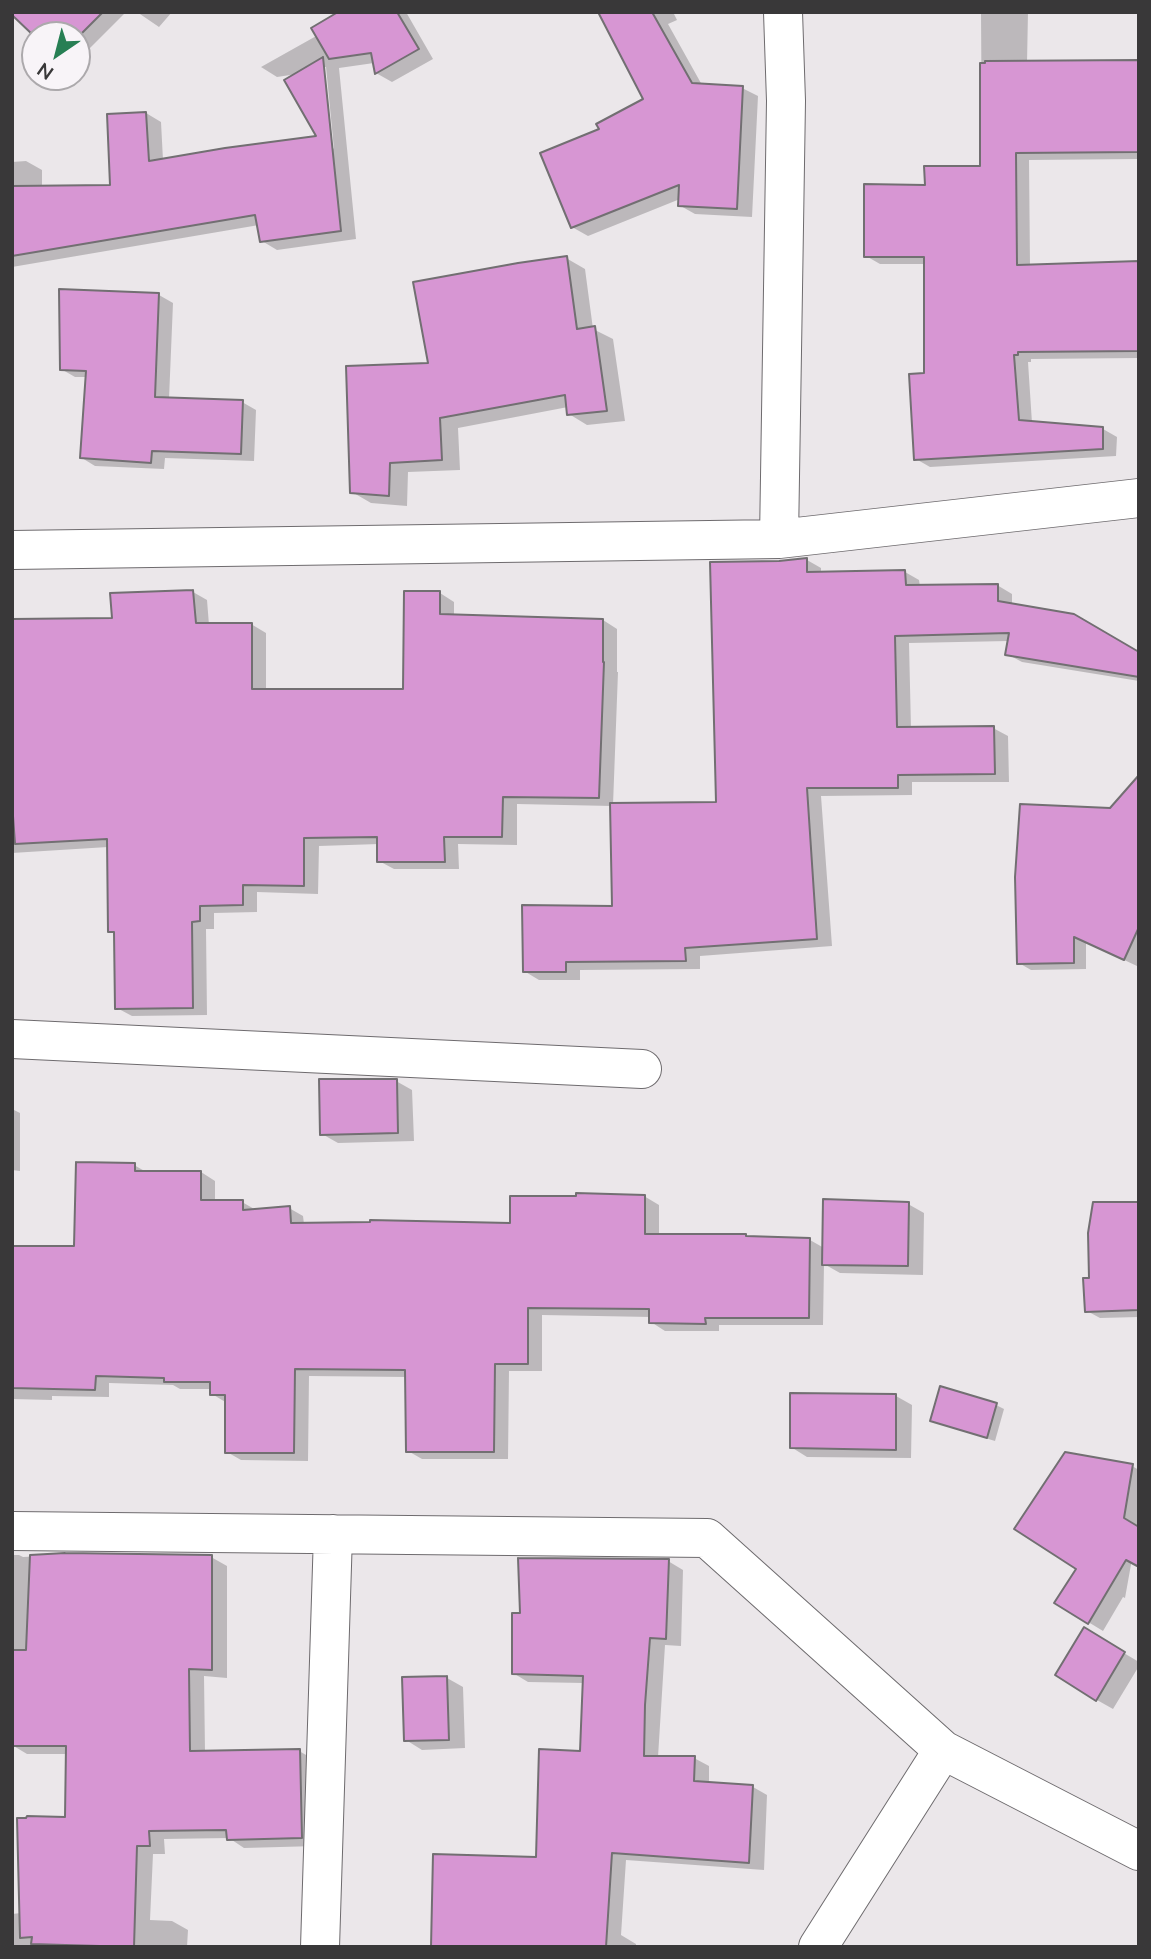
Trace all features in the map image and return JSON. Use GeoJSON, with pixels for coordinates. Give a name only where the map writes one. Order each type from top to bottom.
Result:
{"type":"FeatureCollection","features":[{"type":"Feature","properties":{"kind":"street"},"geometry":{"type":"LineString","coordinates":[[779,538],[786,102],[783,12]]}},
{"type":"Feature","properties":{"kind":"street"},"geometry":{"type":"LineString","coordinates":[[12,550],[779,538],[1139,498]]}},
{"type":"Feature","properties":{"kind":"street"},"geometry":{"type":"LineString","coordinates":[[12,1040],[642,1069]]}},
{"type":"Feature","properties":{"kind":"street"},"geometry":{"type":"LineString","coordinates":[[12,1531],[707,1538],[943,1750],[1139,1851]]}},
{"type":"Feature","properties":{"kind":"street"},"geometry":{"type":"LineString","coordinates":[[320,1947],[333,1534]]}},
{"type":"Feature","properties":{"kind":"street"},"geometry":{"type":"LineString","coordinates":[[818,1947],[943,1750]]}},
{"type":"Feature","properties":{"kind":"building"},"geometry":{"type":"Polygon","coordinates":[[[12,12],[103,12],[91,24],[91,21],[21,21],[21,24],[12,12]]]}},
{"type":"Feature","properties":{"kind":"building"},"geometry":{"type":"Polygon","coordinates":[[[338,12],[397,12],[419,49],[375,74],[371,53],[329,59],[311,28],[338,12]]]}},
{"type":"Feature","properties":{"kind":"building"},"geometry":{"type":"Polygon","coordinates":[[[598,12],[652,12],[692,83],[743,86],[737,209],[678,206],[679,185],[571,228],[540,153],[599,129],[596,124],[643,99],[598,12]]]}},
{"type":"Feature","properties":{"kind":"building"},"geometry":{"type":"Polygon","coordinates":[[[323,57],[341,231],[260,242],[255,215],[12,256],[12,186],[110,185],[107,114],[146,112],[149,161],[316,136],[284,80],[323,57]]]}},
{"type":"Feature","properties":{"kind":"building"},"geometry":{"type":"Polygon","coordinates":[[[1139,60],[1139,152],[1016,153],[1017,265],[1139,261],[1139,351],[1018,352],[1018,355],[1014,355],[1019,420],[1103,427],[1103,449],[914,460],[909,374],[924,373],[924,257],[864,257],[864,184],[925,185],[924,166],[980,166],[980,63],[1139,60]]]}},
{"type":"Feature","properties":{"kind":"building"},"geometry":{"type":"Polygon","coordinates":[[[567,256],[577,329],[595,326],[607,411],[567,415],[565,395],[440,418],[442,460],[390,463],[389,496],[350,493],[346,366],[428,363],[413,282],[567,256]]]}},
{"type":"Feature","properties":{"kind":"building"},"geometry":{"type":"Polygon","coordinates":[[[59,289],[159,293],[155,397],[243,400],[241,454],[152,451],[151,463],[80,458],[86,371],[60,370],[59,289]]]}},
{"type":"Feature","properties":{"kind":"building"},"geometry":{"type":"Polygon","coordinates":[[[807,558],[807,572],[905,570],[906,585],[998,584],[998,601],[1074,614],[1139,652],[1139,677],[1005,655],[1009,633],[895,636],[897,727],[994,726],[995,774],[898,775],[898,788],[807,788],[817,939],[685,948],[686,961],[566,962],[566,972],[523,972],[522,905],[612,906],[610,803],[716,802],[710,562],[807,558]]]}},
{"type":"Feature","properties":{"kind":"building"},"geometry":{"type":"Polygon","coordinates":[[[193,590],[196,623],[252,623],[252,689],[403,689],[404,591],[440,591],[440,614],[603,619],[599,798],[503,797],[502,837],[444,837],[445,862],[377,862],[377,837],[304,838],[304,886],[243,885],[243,905],[200,906],[200,921],[192,922],[193,1008],[115,1009],[114,932],[108,932],[107,839],[15,844],[12,802],[12,619],[112,618],[110,593],[193,590]]]}},
{"type":"Feature","properties":{"kind":"building"},"geometry":{"type":"Polygon","coordinates":[[[1139,775],[1139,927],[1124,960],[1074,937],[1074,963],[1017,964],[1015,877],[1020,804],[1110,808],[1139,775]]]}},
{"type":"Feature","properties":{"kind":"building"},"geometry":{"type":"Polygon","coordinates":[[[319,1079],[397,1079],[398,1133],[320,1135],[319,1079]]]}},
{"type":"Feature","properties":{"kind":"building"},"geometry":{"type":"Polygon","coordinates":[[[76,1162],[135,1163],[135,1171],[201,1171],[201,1200],[243,1200],[243,1210],[290,1206],[291,1223],[370,1220],[510,1223],[510,1196],[576,1196],[576,1193],[645,1195],[645,1234],[746,1234],[810,1238],[809,1318],[705,1318],[706,1324],[649,1323],[649,1309],[528,1308],[528,1364],[495,1364],[494,1452],[406,1452],[405,1370],[295,1369],[294,1453],[225,1453],[225,1395],[210,1395],[210,1382],[164,1382],[164,1378],[96,1376],[95,1390],[12,1388],[12,1246],[74,1246],[76,1162]]]}},
{"type":"Feature","properties":{"kind":"building"},"geometry":{"type":"Polygon","coordinates":[[[823,1199],[909,1202],[908,1266],[822,1265],[823,1199]]]}},
{"type":"Feature","properties":{"kind":"building"},"geometry":{"type":"Polygon","coordinates":[[[1093,1202],[1139,1202],[1139,1310],[1085,1312],[1083,1278],[1089,1278],[1088,1233],[1093,1202]]]}},
{"type":"Feature","properties":{"kind":"building"},"geometry":{"type":"Polygon","coordinates":[[[940,1386],[997,1403],[987,1438],[930,1421],[940,1386]]]}},
{"type":"Feature","properties":{"kind":"building"},"geometry":{"type":"Polygon","coordinates":[[[790,1393],[896,1394],[896,1450],[790,1448],[790,1393]]]}},
{"type":"Feature","properties":{"kind":"building"},"geometry":{"type":"Polygon","coordinates":[[[1065,1452],[1133,1464],[1124,1518],[1139,1527],[1139,1567],[1126,1560],[1088,1624],[1054,1603],[1076,1569],[1014,1529],[1065,1452]]]}},
{"type":"Feature","properties":{"kind":"building"},"geometry":{"type":"Polygon","coordinates":[[[30,1555],[212,1555],[212,1670],[189,1669],[190,1751],[300,1749],[302,1838],[227,1840],[226,1830],[149,1831],[150,1846],[137,1846],[134,1947],[31,1944],[32,1937],[20,1938],[17,1818],[65,1817],[66,1746],[12,1746],[12,1650],[26,1650],[30,1555]]]}},
{"type":"Feature","properties":{"kind":"building"},"geometry":{"type":"Polygon","coordinates":[[[518,1558],[669,1559],[666,1639],[650,1638],[644,1756],[695,1756],[694,1781],[753,1785],[749,1863],[612,1853],[606,1947],[431,1947],[433,1854],[536,1857],[539,1749],[580,1751],[583,1676],[512,1674],[512,1613],[520,1613],[518,1558]]]}},
{"type":"Feature","properties":{"kind":"building"},"geometry":{"type":"Polygon","coordinates":[[[1084,1627],[1125,1652],[1096,1701],[1055,1675],[1084,1627]]]}},
{"type":"Feature","properties":{"kind":"building"},"geometry":{"type":"Polygon","coordinates":[[[447,1676],[449,1740],[404,1741],[402,1677],[447,1676]]]}}]}
